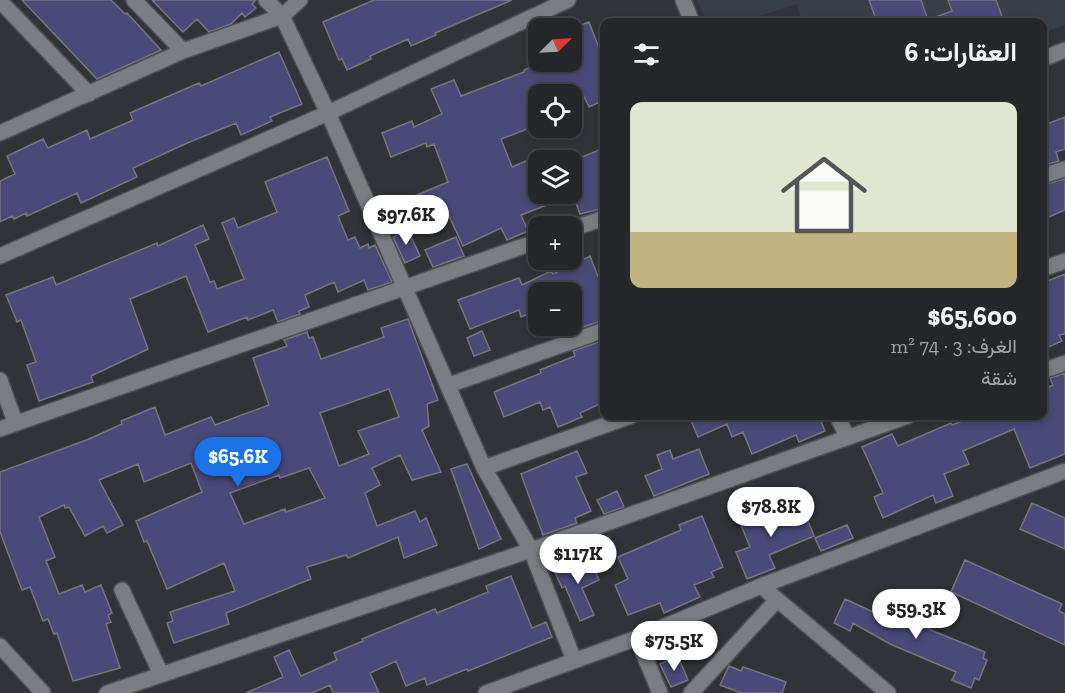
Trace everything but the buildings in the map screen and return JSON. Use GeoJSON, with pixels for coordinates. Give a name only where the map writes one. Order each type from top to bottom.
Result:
{"type":"FeatureCollection","features":[{"type":"Feature","properties":{"kind":"street"},"geometry":{"type":"LineString","coordinates":[[135,0],[183,51]]}},
{"type":"Feature","properties":{"kind":"street"},"geometry":{"type":"LineString","coordinates":[[266,0],[282,16],[328,113],[484,468],[531,549],[574,660]]}},
{"type":"Feature","properties":{"kind":"street"},"geometry":{"type":"LineString","coordinates":[[0,133],[183,51],[282,16],[300,0]]}},
{"type":"Feature","properties":{"kind":"street"},"geometry":{"type":"LineString","coordinates":[[0,256],[328,113],[568,0]]}},
{"type":"Feature","properties":{"kind":"street"},"geometry":{"type":"LineString","coordinates":[[683,0],[690,18]]}},
{"type":"Feature","properties":{"kind":"street"},"geometry":{"type":"LineString","coordinates":[[0,2],[89,94]]}},
{"type":"Feature","properties":{"kind":"street"},"geometry":{"type":"LineString","coordinates":[[1047,57],[1065,50]]}},
{"type":"Feature","properties":{"kind":"street"},"geometry":{"type":"LineString","coordinates":[[1047,174],[1065,169]]}},
{"type":"Feature","properties":{"kind":"street"},"geometry":{"type":"LineString","coordinates":[[582,226],[600,219]]}},
{"type":"Feature","properties":{"kind":"street"},"geometry":{"type":"LineString","coordinates":[[0,429],[528,244]]}},
{"type":"Feature","properties":{"kind":"street"},"geometry":{"type":"LineString","coordinates":[[1047,267],[1065,261]]}},
{"type":"Feature","properties":{"kind":"street"},"geometry":{"type":"LineString","coordinates":[[449,385],[600,331]]}},
{"type":"Feature","properties":{"kind":"street"},"geometry":{"type":"LineString","coordinates":[[1047,369],[1065,363]]}},
{"type":"Feature","properties":{"kind":"street"},"geometry":{"type":"LineString","coordinates":[[0,380],[15,423]]}},
{"type":"Feature","properties":{"kind":"street"},"geometry":{"type":"LineString","coordinates":[[484,468],[620,420]]}},
{"type":"Feature","properties":{"kind":"street"},"geometry":{"type":"LineString","coordinates":[[839,420],[847,435]]}},
{"type":"Feature","properties":{"kind":"street"},"geometry":{"type":"LineString","coordinates":[[107,693],[531,549],[847,435],[895,420]]}},
{"type":"Feature","properties":{"kind":"street"},"geometry":{"type":"LineString","coordinates":[[486,693],[638,638],[761,586],[1065,471]]}},
{"type":"Feature","properties":{"kind":"street"},"geometry":{"type":"LineString","coordinates":[[761,586],[888,693]]}},
{"type":"Feature","properties":{"kind":"street"},"geometry":{"type":"LineString","coordinates":[[122,590],[161,674]]}},
{"type":"Feature","properties":{"kind":"street"},"geometry":{"type":"LineString","coordinates":[[693,692],[777,600]]}},
{"type":"Feature","properties":{"kind":"street"},"geometry":{"type":"LineString","coordinates":[[638,638],[660,693]]}},
{"type":"Feature","properties":{"kind":"street"},"geometry":{"type":"LineString","coordinates":[[0,646],[43,693]]}},
{"type":"Feature","properties":{"kind":"shaded area"},"geometry":{"type":"Polygon","coordinates":[[[697,0],[1065,0],[1065,25],[1047,32],[1047,18],[801,18],[796,4],[753,18],[704,18],[697,0]]]}}]}
